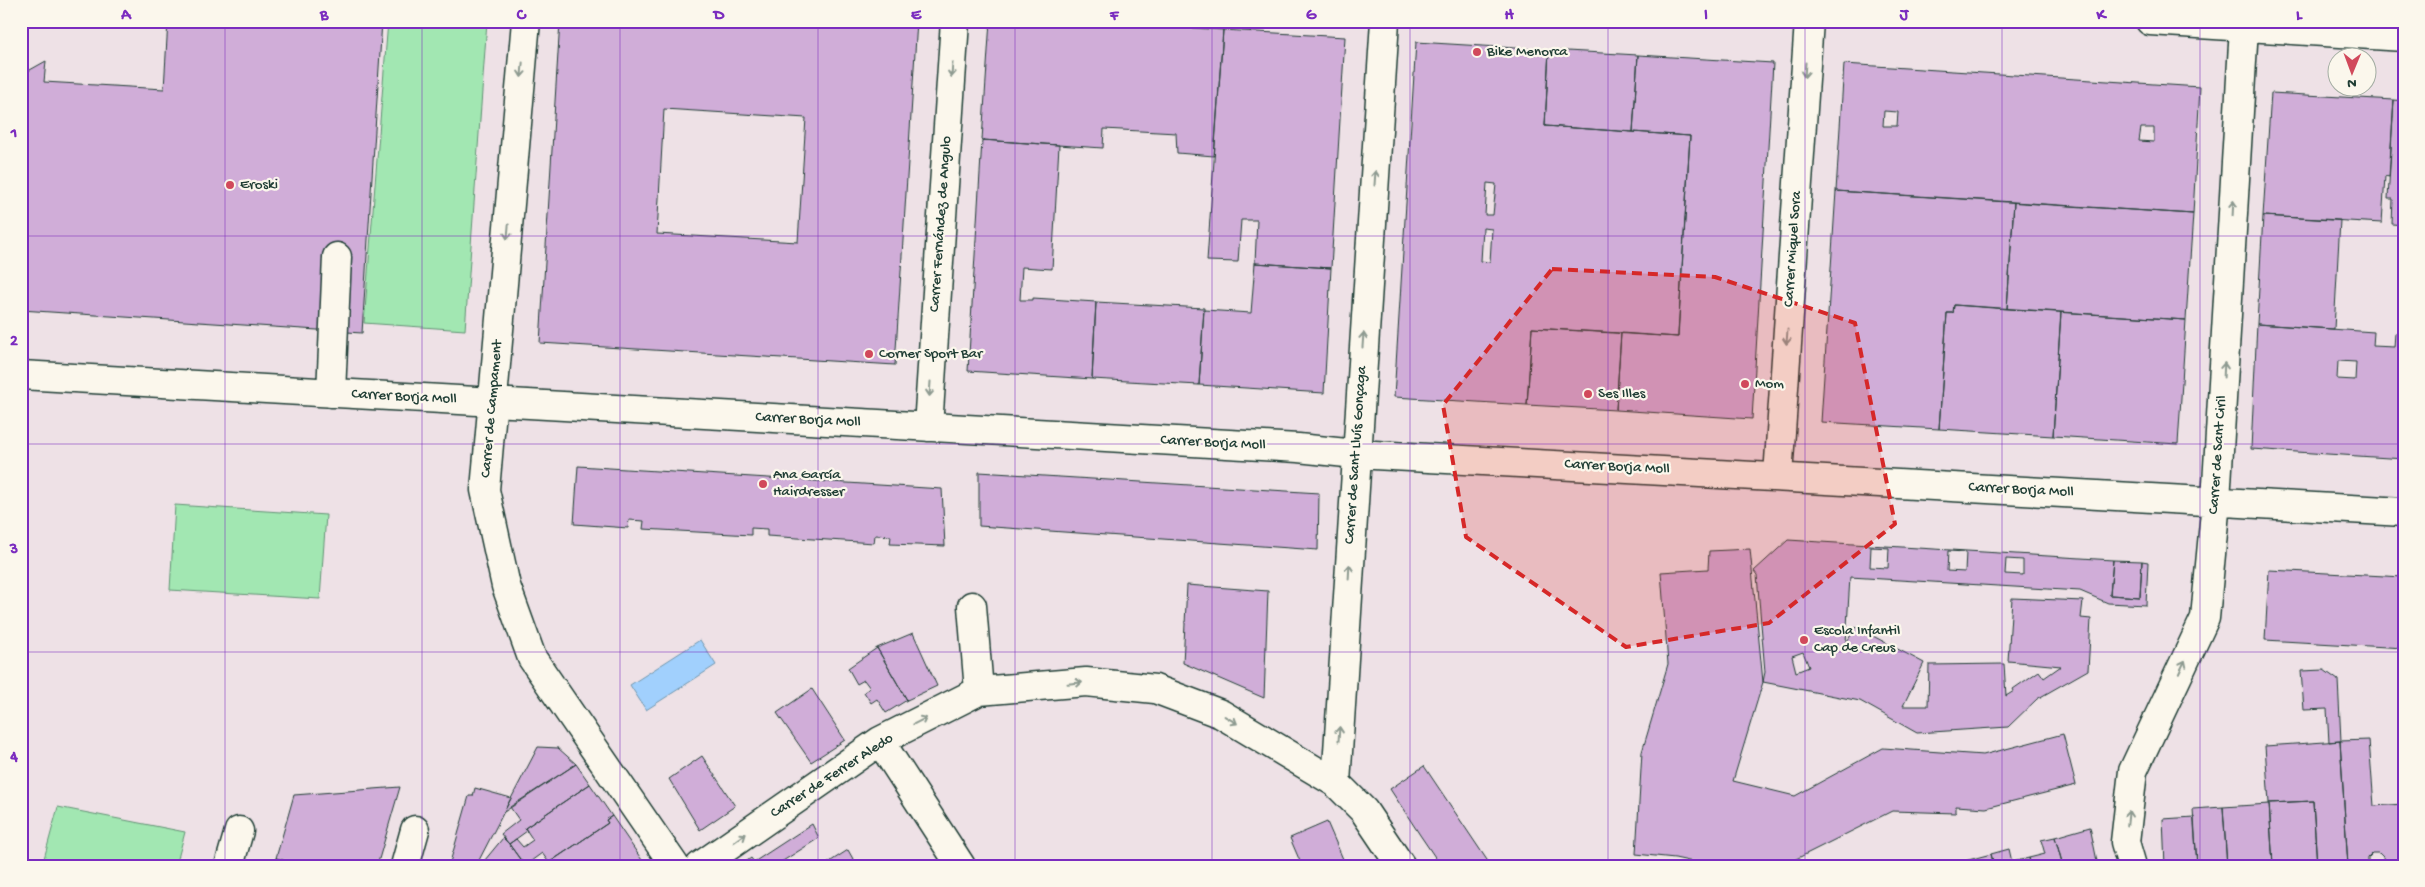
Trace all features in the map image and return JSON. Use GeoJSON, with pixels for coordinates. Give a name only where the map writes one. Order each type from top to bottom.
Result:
{"type":"FeatureCollection","features":[{"type":"Feature","properties":{"kind":"street","name":"Carrer de Campament"},"geometry":{"type":"LineString","coordinates":[[526,21],[485,490],[506,586],[532,658],[675,866]]}},
{"type":"Feature","properties":{"kind":"street","name":"Carrer Fernández de Angulo"},"geometry":{"type":"LineString","coordinates":[[928,427],[955,21]]}},
{"type":"Feature","properties":{"kind":"street","name":"Carrer de Sant Lluís Gonçaga"},"geometry":{"type":"LineString","coordinates":[[1336,783],[1385,21]]}},
{"type":"Feature","properties":{"kind":"street","name":"Carrer Miquel Sora"},"geometry":{"type":"LineString","coordinates":[[1778,476],[1809,21]]}},
{"type":"Feature","properties":{"kind":"street"},"geometry":{"type":"LineString","coordinates":[[2150,21],[2404,37]]}},
{"type":"Feature","properties":{"kind":"street","name":"Carrer de Sant Ciril"},"geometry":{"type":"LineString","coordinates":[[2132,866],[2125,842],[2133,771],[2205,618],[2216,501],[2244,27]]}},
{"type":"Feature","properties":{"kind":"street"},"geometry":{"type":"LineString","coordinates":[[331,393],[337,257]]}},
{"type":"Feature","properties":{"kind":"street","name":"Carrer Borja Moll"},"geometry":{"type":"LineString","coordinates":[[21,375],[1298,448],[1356,454],[2404,512]]}},
{"type":"Feature","properties":{"kind":"street"},"geometry":{"type":"LineString","coordinates":[[972,606],[979,691]]}},
{"type":"Feature","properties":{"kind":"street","name":"Carrer de Ferrer Aledo"},"geometry":{"type":"LineString","coordinates":[[700,866],[880,742],[979,691],[1086,682],[1155,690],[1221,714],[1336,783]]}},
{"type":"Feature","properties":{"kind":"street"},"geometry":{"type":"LineString","coordinates":[[880,742],[961,866]]}},
{"type":"Feature","properties":{"kind":"street"},"geometry":{"type":"LineString","coordinates":[[1336,783],[1364,811],[1401,866]]}},
{"type":"Feature","properties":{"kind":"street"},"geometry":{"type":"LineString","coordinates":[[405,866],[415,830]]}},
{"type":"Feature","properties":{"kind":"street"},"geometry":{"type":"LineString","coordinates":[[228,866],[239,831]]}},
{"type":"Feature","properties":{"kind":"highlighted area"},"geometry":{"type":"Polygon","coordinates":[[[1552,269],[1715,277],[1855,323],[1895,524],[1769,623],[1626,647],[1466,537],[1443,405],[1552,269]]]}},
{"type":"Feature","properties":{"kind":"green space"},"geometry":{"type":"Polygon","coordinates":[[[388,21],[487,21],[465,330],[364,323],[388,21]]]}},
{"type":"Feature","properties":{"kind":"green space"},"geometry":{"type":"Polygon","coordinates":[[[175,505],[326,515],[320,599],[170,590],[175,505]]]}},
{"type":"Feature","properties":{"kind":"green space"},"geometry":{"type":"Polygon","coordinates":[[[58,807],[185,832],[176,866],[42,866],[58,807]]]}},
{"type":"Feature","properties":{"kind":"water"},"geometry":{"type":"Polygon","coordinates":[[[700,640],[716,665],[646,710],[630,685],[700,640]]]}},
{"type":"Feature","properties":{"kind":"building"},"geometry":{"type":"Polygon","coordinates":[[[168,21],[382,21],[362,333],[21,310],[21,75],[46,61],[44,82],[164,89],[168,21]]]}},
{"type":"Feature","properties":{"kind":"building"},"geometry":{"type":"Polygon","coordinates":[[[560,21],[917,21],[895,365],[540,343],[560,21]],[[664,109],[657,234],[798,242],[806,118],[664,109]]]}},
{"type":"Feature","properties":{"kind":"building"},"geometry":{"type":"Polygon","coordinates":[[[990,21],[1089,21],[1223,30],[1214,156],[1177,153],[1176,133],[1104,129],[1103,148],[982,140],[990,21]]]}},
{"type":"Feature","properties":{"kind":"building"},"geometry":{"type":"Polygon","coordinates":[[[1223,30],[1345,37],[1331,268],[1255,263],[1257,220],[1241,220],[1238,262],[1207,261],[1223,30]]]}},
{"type":"Feature","properties":{"kind":"building"},"geometry":{"type":"Polygon","coordinates":[[[1416,42],[1549,50],[1545,126],[1690,136],[1678,337],[1532,328],[1527,405],[1394,397],[1416,42]],[[1487,183],[1485,215],[1493,215],[1496,184],[1487,183]],[[1483,228],[1481,261],[1490,262],[1492,229],[1483,228]]]}},
{"type":"Feature","properties":{"kind":"building"},"geometry":{"type":"Polygon","coordinates":[[[1549,50],[1638,55],[1633,132],[1545,126],[1549,50]]]}},
{"type":"Feature","properties":{"kind":"building"},"geometry":{"type":"Polygon","coordinates":[[[1638,55],[1773,63],[1752,419],[1616,410],[1621,333],[1678,337],[1690,136],[1633,132],[1638,55]]]}},
{"type":"Feature","properties":{"kind":"building"},"geometry":{"type":"Polygon","coordinates":[[[1844,64],[2200,87],[2193,214],[1836,191],[1844,64]],[[1884,111],[1883,126],[1897,126],[1898,112],[1884,111]],[[2141,128],[2139,141],[2154,142],[2154,128],[2141,128]]]}},
{"type":"Feature","properties":{"kind":"building"},"geometry":{"type":"Polygon","coordinates":[[[2271,93],[2328,96],[2328,98],[2394,100],[2389,177],[2385,176],[2382,223],[2263,216],[2271,93]]]}},
{"type":"Feature","properties":{"kind":"building"},"geometry":{"type":"Polygon","coordinates":[[[2394,100],[2404,101],[2404,225],[2392,224],[2393,199],[2388,199],[2394,100]]]}},
{"type":"Feature","properties":{"kind":"building"},"geometry":{"type":"Polygon","coordinates":[[[982,140],[1059,145],[1052,269],[1022,267],[1020,300],[1033,300],[1033,298],[1096,302],[1092,379],[968,371],[982,140]]]}},
{"type":"Feature","properties":{"kind":"building"},"geometry":{"type":"Polygon","coordinates":[[[1836,191],[2014,202],[2007,309],[1954,305],[1953,313],[1947,313],[1939,429],[1821,422],[1836,191]]]}},
{"type":"Feature","properties":{"kind":"building"},"geometry":{"type":"Polygon","coordinates":[[[2014,202],[2193,214],[2186,320],[2007,309],[2014,202]]]}},
{"type":"Feature","properties":{"kind":"building"},"geometry":{"type":"Polygon","coordinates":[[[2263,216],[2340,220],[2334,329],[2257,324],[2263,216]]]}},
{"type":"Feature","properties":{"kind":"building"},"geometry":{"type":"Polygon","coordinates":[[[1255,263],[1331,268],[1324,393],[1199,385],[1204,310],[1251,313],[1255,263]]]}},
{"type":"Feature","properties":{"kind":"building"},"geometry":{"type":"Polygon","coordinates":[[[1096,302],[1204,308],[1199,385],[1092,379],[1096,302]]]}},
{"type":"Feature","properties":{"kind":"building"},"geometry":{"type":"Polygon","coordinates":[[[1954,305],[2061,312],[2053,436],[1939,429],[1947,313],[1953,313],[1954,305]]]}},
{"type":"Feature","properties":{"kind":"building"},"geometry":{"type":"Polygon","coordinates":[[[2061,312],[2186,320],[2178,444],[2053,436],[2061,312]]]}},
{"type":"Feature","properties":{"kind":"building"},"geometry":{"type":"Polygon","coordinates":[[[2257,324],[2374,332],[2373,346],[2394,347],[2395,333],[2404,333],[2404,459],[2251,449],[2257,324]],[[2338,361],[2337,379],[2355,380],[2356,362],[2338,361]]]}},
{"type":"Feature","properties":{"kind":"building"},"geometry":{"type":"Polygon","coordinates":[[[1532,328],[1621,333],[1616,410],[1527,405],[1532,328]]]}},
{"type":"Feature","properties":{"kind":"building"},"geometry":{"type":"Polygon","coordinates":[[[578,466],[942,489],[945,546],[890,544],[891,536],[875,535],[874,543],[767,536],[767,529],[751,528],[751,535],[643,529],[644,521],[629,520],[628,528],[574,524],[578,466]]]}},
{"type":"Feature","properties":{"kind":"building"},"geometry":{"type":"Polygon","coordinates":[[[979,472],[1319,493],[1318,550],[979,526],[979,472]]]}},
{"type":"Feature","properties":{"kind":"building","name":"Escola Infantil Cap de Creus"},"geometry":{"type":"Polygon","coordinates":[[[1788,540],[2113,560],[2110,595],[2140,597],[2142,561],[2148,562],[2146,605],[2108,603],[2080,591],[1850,577],[1846,643],[1856,627],[1924,663],[1903,706],[1928,706],[1929,665],[2004,664],[2006,696],[2039,671],[2044,678],[2061,666],[2008,661],[2012,598],[2083,601],[2081,618],[2091,619],[2088,670],[2037,699],[2008,727],[1917,733],[1860,701],[1763,682],[1765,672],[1757,575],[1754,571],[1788,540]],[[1871,547],[1870,567],[1888,568],[1889,548],[1871,547]],[[1948,551],[1947,571],[1965,572],[1966,552],[1948,551]],[[2006,559],[2005,574],[2023,575],[2023,560],[2006,559]],[[1803,652],[1792,656],[1796,672],[1809,667],[1803,652]]]}},
{"type":"Feature","properties":{"kind":"building"},"geometry":{"type":"Polygon","coordinates":[[[1750,549],[1763,682],[1733,781],[1795,796],[1883,748],[1983,755],[2063,734],[2076,785],[1986,808],[1956,806],[1956,813],[1892,811],[1782,866],[1712,866],[1675,858],[1636,854],[1642,752],[1668,664],[1661,572],[1708,569],[1709,551],[1750,549]]]}},
{"type":"Feature","properties":{"kind":"building"},"geometry":{"type":"Polygon","coordinates":[[[2113,560],[2142,561],[2140,597],[2110,595],[2113,560]]]}},
{"type":"Feature","properties":{"kind":"building"},"geometry":{"type":"Polygon","coordinates":[[[2269,570],[2404,577],[2404,648],[2265,640],[2269,570]]]}},
{"type":"Feature","properties":{"kind":"building"},"geometry":{"type":"Polygon","coordinates":[[[1187,585],[1268,591],[1264,698],[1183,663],[1187,585]]]}},
{"type":"Feature","properties":{"kind":"building"},"geometry":{"type":"Polygon","coordinates":[[[913,633],[937,686],[907,700],[877,648],[913,633]]]}},
{"type":"Feature","properties":{"kind":"building"},"geometry":{"type":"Polygon","coordinates":[[[877,648],[907,700],[886,713],[877,699],[871,703],[864,692],[870,688],[864,680],[857,684],[848,668],[877,648]]]}},
{"type":"Feature","properties":{"kind":"building"},"geometry":{"type":"Polygon","coordinates":[[[2324,670],[2338,680],[2341,741],[2329,742],[2327,709],[2304,710],[2301,671],[2324,670]]]}},
{"type":"Feature","properties":{"kind":"building"},"geometry":{"type":"Polygon","coordinates":[[[812,689],[845,740],[811,762],[777,713],[812,689]]]}},
{"type":"Feature","properties":{"kind":"building"},"geometry":{"type":"Polygon","coordinates":[[[2369,740],[2374,806],[2403,804],[2404,866],[2370,866],[2384,865],[2383,857],[2379,853],[2373,853],[2368,858],[2368,866],[2348,866],[2340,741],[2369,740]]]}},
{"type":"Feature","properties":{"kind":"building"},"geometry":{"type":"Polygon","coordinates":[[[2340,741],[2348,866],[2317,866],[2313,801],[2269,803],[2265,746],[2340,741]]]}},
{"type":"Feature","properties":{"kind":"building"},"geometry":{"type":"Polygon","coordinates":[[[2404,743],[2404,824],[2399,744],[2404,743]]]}},
{"type":"Feature","properties":{"kind":"building"},"geometry":{"type":"Polygon","coordinates":[[[538,747],[558,748],[576,764],[504,812],[538,747]]]}},
{"type":"Feature","properties":{"kind":"building"},"geometry":{"type":"Polygon","coordinates":[[[702,756],[735,806],[700,830],[669,779],[702,756]]]}},
{"type":"Feature","properties":{"kind":"building"},"geometry":{"type":"Polygon","coordinates":[[[576,764],[590,784],[525,828],[527,831],[509,844],[501,834],[519,820],[510,807],[576,764]]]}},
{"type":"Feature","properties":{"kind":"building"},"geometry":{"type":"Polygon","coordinates":[[[1424,766],[1491,866],[1441,866],[1420,835],[1390,789],[1424,766]]]}},
{"type":"Feature","properties":{"kind":"building"},"geometry":{"type":"Polygon","coordinates":[[[590,784],[612,816],[606,820],[608,823],[550,862],[553,866],[548,866],[550,864],[542,853],[531,861],[534,866],[525,866],[509,844],[516,839],[523,847],[533,840],[525,828],[590,784]]]}},
{"type":"Feature","properties":{"kind":"building"},"geometry":{"type":"Polygon","coordinates":[[[400,787],[377,866],[301,866],[276,858],[294,795],[400,787]]]}},
{"type":"Feature","properties":{"kind":"building"},"geometry":{"type":"Polygon","coordinates":[[[475,788],[511,798],[476,866],[449,866],[469,796],[473,796],[475,788]]]}},
{"type":"Feature","properties":{"kind":"building"},"geometry":{"type":"Polygon","coordinates":[[[2313,801],[2317,866],[2273,866],[2269,803],[2313,801]]]}},
{"type":"Feature","properties":{"kind":"building"},"geometry":{"type":"Polygon","coordinates":[[[2269,804],[2273,866],[2227,866],[2223,807],[2269,804]]]}},
{"type":"Feature","properties":{"kind":"building"},"geometry":{"type":"Polygon","coordinates":[[[2223,807],[2227,866],[2197,866],[2193,809],[2223,807]]]}},
{"type":"Feature","properties":{"kind":"building"},"geometry":{"type":"Polygon","coordinates":[[[612,816],[646,866],[553,866],[550,862],[608,823],[606,820],[612,816]]]}},
{"type":"Feature","properties":{"kind":"building"},"geometry":{"type":"Polygon","coordinates":[[[2194,817],[2197,866],[2165,866],[2163,819],[2194,817]]]}},
{"type":"Feature","properties":{"kind":"building"},"geometry":{"type":"Polygon","coordinates":[[[1327,822],[1346,866],[1302,866],[1290,838],[1327,822]]]}},
{"type":"Feature","properties":{"kind":"building"},"geometry":{"type":"Polygon","coordinates":[[[812,824],[819,838],[775,866],[740,866],[751,858],[754,862],[812,824]]]}},
{"type":"Feature","properties":{"kind":"building"},"geometry":{"type":"Polygon","coordinates":[[[2090,827],[2098,866],[2063,866],[2055,837],[2090,827]]]}},
{"type":"Feature","properties":{"kind":"building"},"geometry":{"type":"Polygon","coordinates":[[[2055,837],[2063,866],[2031,866],[2029,858],[2045,854],[2041,840],[2055,837]]]}},
{"type":"Feature","properties":{"kind":"building"},"geometry":{"type":"Polygon","coordinates":[[[503,838],[525,866],[480,866],[503,838]]]}},
{"type":"Feature","properties":{"kind":"building"},"geometry":{"type":"Polygon","coordinates":[[[2009,849],[2012,862],[2029,858],[2031,866],[1994,866],[1991,854],[2009,849]]]}},
{"type":"Feature","properties":{"kind":"building"},"geometry":{"type":"Polygon","coordinates":[[[848,850],[857,866],[824,866],[834,859],[848,850]]]}},
{"type":"Feature","properties":{"kind":"building"},"geometry":{"type":"Polygon","coordinates":[[[1991,854],[1994,866],[1958,866],[1957,863],[1991,854]]]}},
{"type":"Feature","properties":{"kind":"building"},"geometry":{"type":"Polygon","coordinates":[[[276,858],[301,866],[274,866],[276,858]]]}},
{"type":"Feature","properties":{"kind":"place","name":"Bike Menorca"},"geometry":{"type":"Point","coordinates":[1477,52]}},
{"type":"Feature","properties":{"kind":"place","name":"Eroski"},"geometry":{"type":"Point","coordinates":[230,185]}},
{"type":"Feature","properties":{"kind":"place","name":"Corner Sport Bar"},"geometry":{"type":"Point","coordinates":[869,354]}},
{"type":"Feature","properties":{"kind":"place","name":"Mom"},"geometry":{"type":"Point","coordinates":[1745,384]}},
{"type":"Feature","properties":{"kind":"place","name":"Ses Illes"},"geometry":{"type":"Point","coordinates":[1588,394]}},
{"type":"Feature","properties":{"kind":"place","name":"Ana García Hairdresser"},"geometry":{"type":"Point","coordinates":[763,484]}},
{"type":"Feature","properties":{"kind":"place","name":"Escola Infantil Cap de Creus"},"geometry":{"type":"Point","coordinates":[1804,640]}}]}
